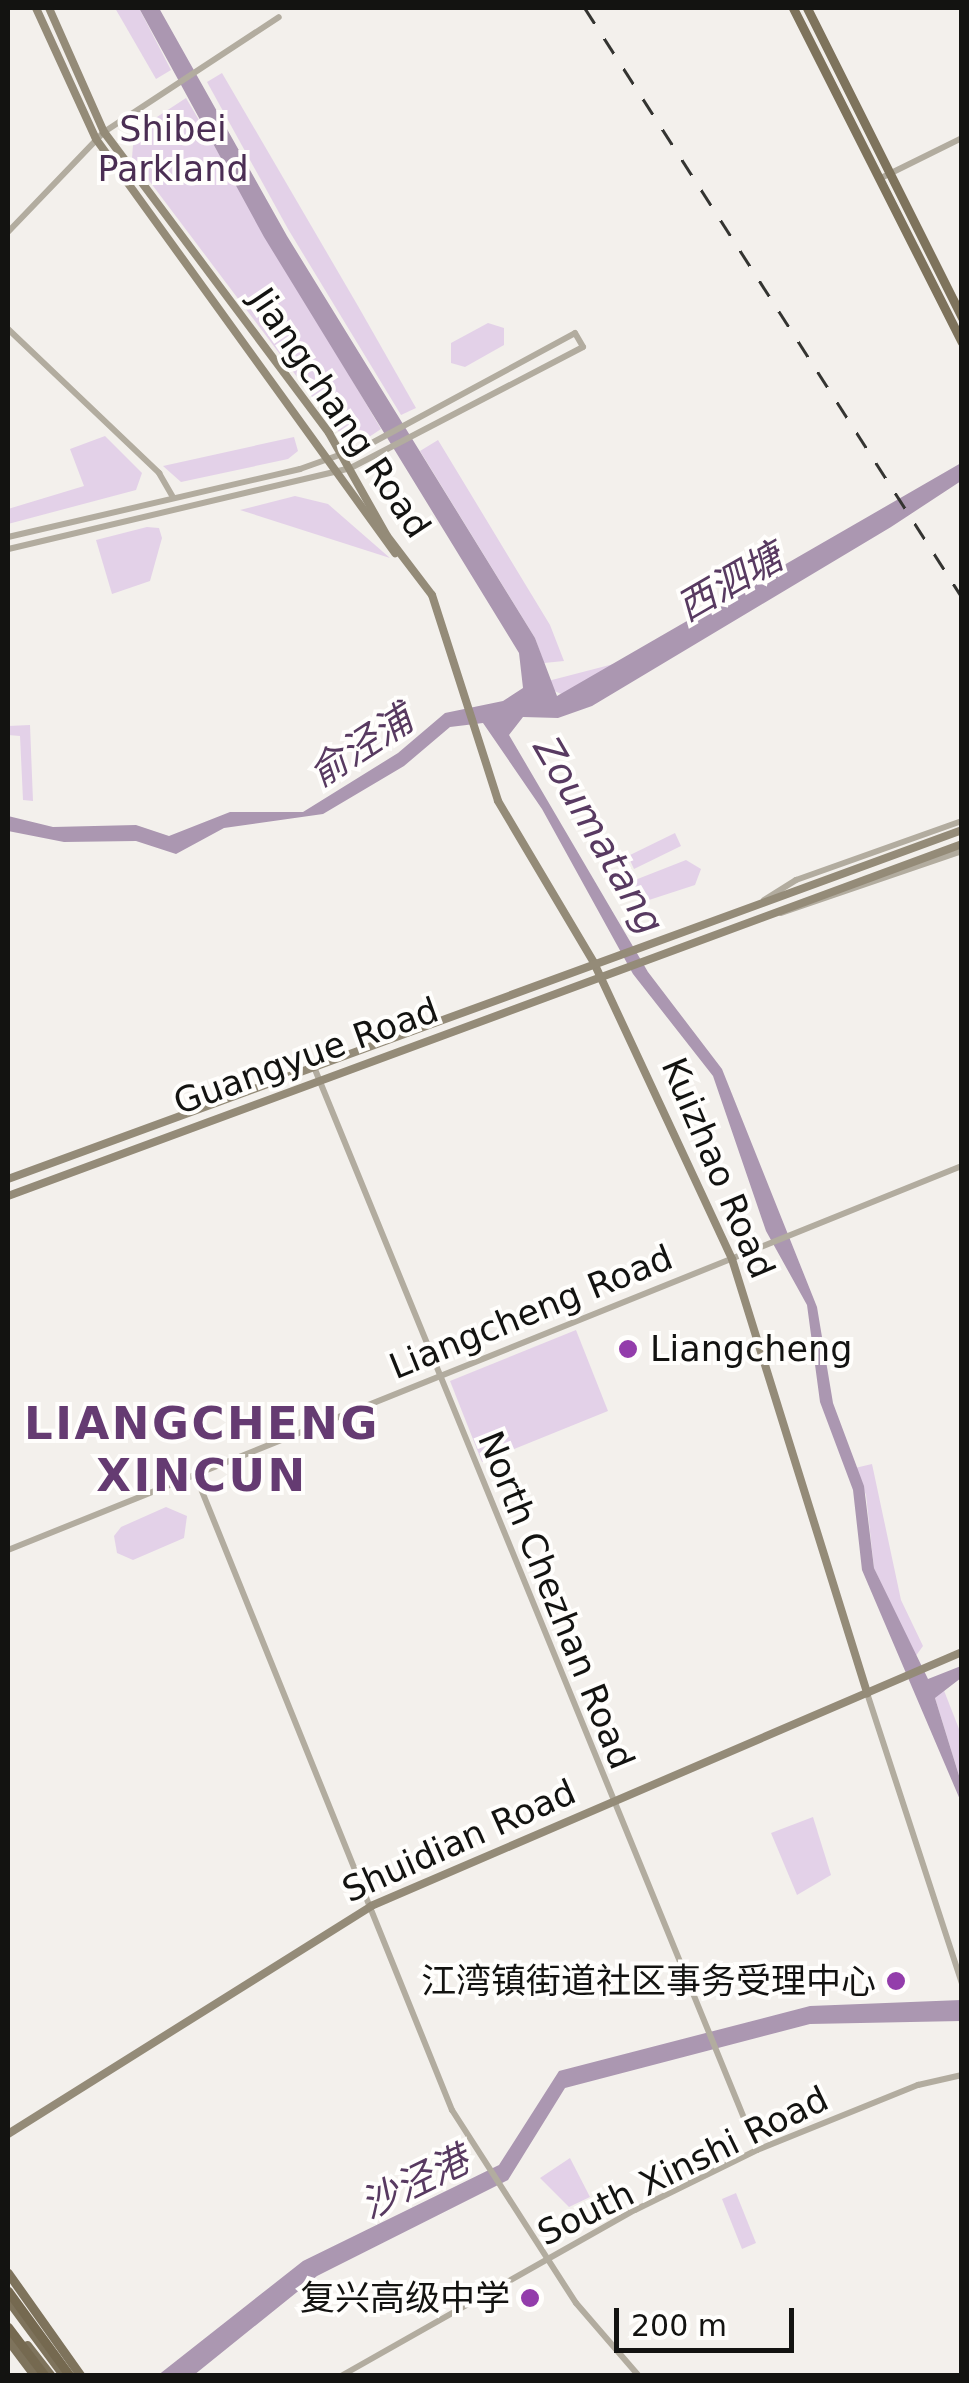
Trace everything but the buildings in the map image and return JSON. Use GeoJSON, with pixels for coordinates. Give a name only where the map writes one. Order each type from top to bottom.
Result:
{"type":"FeatureCollection","features":[{"type":"Feature","properties":{"kind":"highway"},"geometry":{"type":"LineString","coordinates":[[8,2295],[67,2376]]}},
{"type":"Feature","properties":{"kind":"highway"},"geometry":{"type":"LineString","coordinates":[[8,2327],[48,2376]]}},
{"type":"Feature","properties":{"kind":"main road","name":"Jiangchang Road"},"geometry":{"type":"LineString","coordinates":[[36,8],[96,139],[240,330],[377,535],[417,573]]}},
{"type":"Feature","properties":{"kind":"main road","name":"Jiangchang Road"},"geometry":{"type":"LineString","coordinates":[[48,8],[104,132],[343,454],[387,536],[417,573]]}},
{"type":"Feature","properties":{"kind":"main road"},"geometry":{"type":"LineString","coordinates":[[793,8],[962,342]]}},
{"type":"Feature","properties":{"kind":"main road"},"geometry":{"type":"LineString","coordinates":[[808,8],[962,318]]}},
{"type":"Feature","properties":{"kind":"main road","name":"Kuizhao Road"},"geometry":{"type":"LineString","coordinates":[[417,573],[436,606],[470,729],[498,801],[594,962],[732,1259],[867,1693]]}},
{"type":"Feature","properties":{"kind":"main road"},"geometry":{"type":"LineString","coordinates":[[756,904],[962,830]]}},
{"type":"Feature","properties":{"kind":"main road"},"geometry":{"type":"LineString","coordinates":[[760,916],[962,848]]}},
{"type":"Feature","properties":{"kind":"main road","name":"Guangyue Road"},"geometry":{"type":"LineString","coordinates":[[8,1179],[756,904]]}},
{"type":"Feature","properties":{"kind":"main road","name":"Guangyue Road"},"geometry":{"type":"LineString","coordinates":[[8,1196],[760,916]]}},
{"type":"Feature","properties":{"kind":"main road","name":"Shuidian Road"},"geometry":{"type":"LineString","coordinates":[[8,2134],[371,1906],[962,1652]]}},
{"type":"Feature","properties":{"kind":"main road"},"geometry":{"type":"LineString","coordinates":[[8,2273],[81,2376]]}},
{"type":"Feature","properties":{"kind":"main road"},"geometry":{"type":"LineString","coordinates":[[8,2295],[25,2302]]}},
{"type":"Feature","properties":{"kind":"main road"},"geometry":{"type":"LineString","coordinates":[[8,2319],[48,2376]]}},
{"type":"Feature","properties":{"kind":"main road"},"geometry":{"type":"LineString","coordinates":[[8,2340],[35,2376]]}},
{"type":"Feature","properties":{"kind":"street"},"geometry":{"type":"LineString","coordinates":[[8,232],[104,132],[279,17]]}},
{"type":"Feature","properties":{"kind":"street"},"geometry":{"type":"LineString","coordinates":[[881,178],[962,138]]}},
{"type":"Feature","properties":{"kind":"street"},"geometry":{"type":"LineString","coordinates":[[8,329],[158,473],[174,496]]}},
{"type":"Feature","properties":{"kind":"street"},"geometry":{"type":"LineString","coordinates":[[8,537],[327,460],[385,436],[575,332],[583,347],[392,450],[351,468],[8,550]]}},
{"type":"Feature","properties":{"kind":"street"},"geometry":{"type":"LineString","coordinates":[[756,904],[796,880],[962,820]]}},
{"type":"Feature","properties":{"kind":"street"},"geometry":{"type":"LineString","coordinates":[[760,916],[805,910],[962,848]]}},
{"type":"Feature","properties":{"kind":"street","name":"North Chezhan Road"},"geometry":{"type":"LineString","coordinates":[[314,1067],[611,1802],[757,2150]]}},
{"type":"Feature","properties":{"kind":"street","name":"Liangcheng Road"},"geometry":{"type":"LineString","coordinates":[[8,1550],[962,1166]]}},
{"type":"Feature","properties":{"kind":"street"},"geometry":{"type":"LineString","coordinates":[[195,1474],[448,2100],[502,2189],[602,2337],[639,2376]]}},
{"type":"Feature","properties":{"kind":"street","name":"Kuizhao Road"},"geometry":{"type":"LineString","coordinates":[[867,1693],[962,1984]]}},
{"type":"Feature","properties":{"kind":"street","name":"South Xinshi Road"},"geometry":{"type":"LineString","coordinates":[[341,2376],[548,2258],[757,2150],[962,2072]]}},
{"type":"Feature","properties":{"kind":"green space"},"geometry":{"type":"Polygon","coordinates":[[[115,8],[139,8],[171,70],[156,79],[115,8]]]}},
{"type":"Feature","properties":{"kind":"green space"},"geometry":{"type":"Polygon","coordinates":[[[222,73],[416,408],[401,415],[288,229],[207,82],[222,73]]]}},
{"type":"Feature","properties":{"kind":"green space","name":"Shibei Parkland"},"geometry":{"type":"Polygon","coordinates":[[[186,98],[381,429],[369,437],[347,438],[337,430],[132,158],[134,132],[186,98]]]}},
{"type":"Feature","properties":{"kind":"green space"},"geometry":{"type":"Polygon","coordinates":[[[488,323],[504,328],[504,345],[465,367],[451,363],[451,343],[488,323]]]}},
{"type":"Feature","properties":{"kind":"green space"},"geometry":{"type":"Polygon","coordinates":[[[105,436],[142,473],[136,490],[8,524],[8,509],[84,486],[70,449],[105,436]]]}},
{"type":"Feature","properties":{"kind":"green space"},"geometry":{"type":"Polygon","coordinates":[[[294,437],[298,451],[288,459],[181,482],[163,466],[294,437]]]}},
{"type":"Feature","properties":{"kind":"green space"},"geometry":{"type":"Polygon","coordinates":[[[438,440],[550,625],[564,661],[544,663],[535,638],[420,451],[438,440]]]}},
{"type":"Feature","properties":{"kind":"green space"},"geometry":{"type":"Polygon","coordinates":[[[295,496],[328,504],[390,558],[240,510],[295,496]]]}},
{"type":"Feature","properties":{"kind":"green space"},"geometry":{"type":"Polygon","coordinates":[[[147,527],[159,528],[162,538],[150,581],[112,594],[96,540],[147,527]]]}},
{"type":"Feature","properties":{"kind":"green space"},"geometry":{"type":"Polygon","coordinates":[[[629,660],[566,696],[550,689],[548,681],[629,660]]]}},
{"type":"Feature","properties":{"kind":"green space"},"geometry":{"type":"Polygon","coordinates":[[[30,725],[33,801],[23,800],[20,736],[8,735],[8,726],[30,725]]]}},
{"type":"Feature","properties":{"kind":"green space"},"geometry":{"type":"Polygon","coordinates":[[[675,833],[681,846],[634,869],[628,856],[675,833]]]}},
{"type":"Feature","properties":{"kind":"green space"},"geometry":{"type":"Polygon","coordinates":[[[686,860],[701,869],[695,885],[649,900],[635,896],[635,880],[686,860]]]}},
{"type":"Feature","properties":{"kind":"green space"},"geometry":{"type":"Polygon","coordinates":[[[576,1330],[608,1411],[482,1462],[450,1381],[576,1330]]]}},
{"type":"Feature","properties":{"kind":"green space"},"geometry":{"type":"Polygon","coordinates":[[[872,1464],[901,1600],[923,1646],[915,1657],[874,1568],[866,1495],[855,1468],[872,1464]]]}},
{"type":"Feature","properties":{"kind":"green space"},"geometry":{"type":"Polygon","coordinates":[[[166,1507],[187,1516],[184,1538],[133,1560],[117,1553],[114,1536],[121,1527],[166,1507]]]}},
{"type":"Feature","properties":{"kind":"green space"},"geometry":{"type":"Polygon","coordinates":[[[943,1688],[961,1734],[961,1782],[935,1698],[943,1688]]]}},
{"type":"Feature","properties":{"kind":"green space"},"geometry":{"type":"Polygon","coordinates":[[[813,1817],[831,1875],[797,1895],[771,1833],[813,1817]]]}},
{"type":"Feature","properties":{"kind":"green space"},"geometry":{"type":"Polygon","coordinates":[[[570,2158],[590,2197],[569,2207],[540,2178],[570,2158]]]}},
{"type":"Feature","properties":{"kind":"green space"},"geometry":{"type":"Polygon","coordinates":[[[736,2193],[756,2243],[742,2249],[722,2199],[736,2193]]]}},
{"type":"Feature","properties":{"kind":"shaded area"},"geometry":{"type":"Polygon","coordinates":[[[139,8],[159,8],[287,236],[535,638],[557,696],[961,463],[961,481],[891,527],[592,706],[558,718],[523,717],[509,735],[648,972],[722,1069],[817,1307],[833,1403],[864,1486],[874,1568],[928,1679],[961,1666],[961,1678],[935,1698],[961,1782],[961,1802],[862,1570],[853,1490],[820,1402],[807,1305],[766,1231],[713,1076],[633,974],[542,809],[483,723],[450,727],[404,766],[323,814],[224,828],[176,854],[136,841],[64,842],[8,831],[8,816],[53,827],[136,825],[169,836],[230,812],[303,812],[398,753],[445,713],[503,701],[523,688],[519,653],[264,237],[139,8]]]}},
{"type":"Feature","properties":{"kind":"shaded area"},"geometry":{"type":"Polygon","coordinates":[[[961,2000],[961,2021],[810,2024],[565,2088],[508,2180],[317,2276],[194,2375],[157,2376],[303,2261],[499,2165],[559,2071],[810,2006],[961,2000]]]}},
{"type":"Feature","properties":{"kind":"railway"},"geometry":{"type":"LineString","coordinates":[[585,8],[962,597]]}},
{"type":"Feature","properties":{"kind":"place","name":"Liangcheng"},"geometry":{"type":"Point","coordinates":[628,1349]}},
{"type":"Feature","properties":{"kind":"place","name":"江湾镇街道社区事务受理中心"},"geometry":{"type":"Point","coordinates":[896,1981]}},
{"type":"Feature","properties":{"kind":"place","name":"复兴高级中学"},"geometry":{"type":"Point","coordinates":[530,2298]}},
{"type":"Feature","properties":{"kind":"district","name":"LIANGCHENG XINCUN"},"geometry":{"type":"Point","coordinates":[202,1450]}},
{"type":"Feature","properties":{"kind":"water label","name":"西泗塘"},"geometry":{"type":"Point","coordinates":[730,583]}},
{"type":"Feature","properties":{"kind":"water label","name":"俞泾浦"},"geometry":{"type":"Point","coordinates":[361,747]}},
{"type":"Feature","properties":{"kind":"water label","name":"Zoumatang"},"geometry":{"type":"Point","coordinates":[598,836]}},
{"type":"Feature","properties":{"kind":"water label","name":"沙泾港"},"geometry":{"type":"Point","coordinates":[415,2183]}}]}
